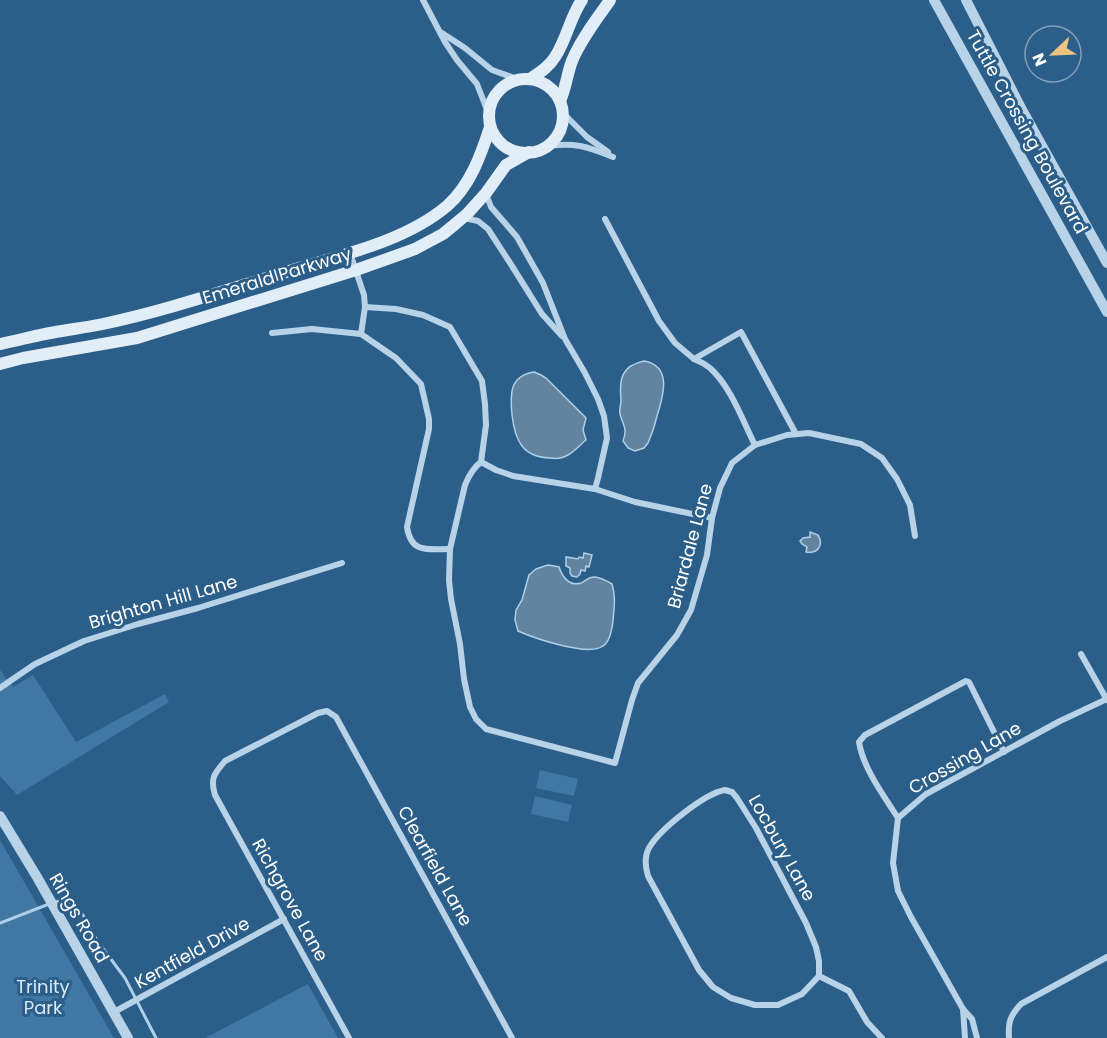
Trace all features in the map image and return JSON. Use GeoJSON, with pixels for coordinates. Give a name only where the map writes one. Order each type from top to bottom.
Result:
{"type":"FeatureCollection","features":[{"type":"Feature","properties":{"kind":"main road"},"geometry":{"type":"LineString","coordinates":[[582,0],[555,58],[547,67],[524,79],[506,84],[497,92],[491,103],[490,121],[496,138],[517,152],[537,151],[553,141],[558,133],[562,123],[561,107],[567,76],[578,48],[610,0]]}},
{"type":"Feature","properties":{"kind":"main road"},"geometry":{"type":"LineString","coordinates":[[524,79],[539,81],[548,86],[555,93],[561,107]]}},
{"type":"Feature","properties":{"kind":"main road","name":"Emerald Parkway"},"geometry":{"type":"LineString","coordinates":[[0,344],[156,311],[388,240],[431,219],[450,204],[472,173],[480,156],[490,121]]}},
{"type":"Feature","properties":{"kind":"main road","name":"Emerald Parkway"},"geometry":{"type":"LineString","coordinates":[[0,364],[137,338],[356,270],[415,249],[443,234],[463,217],[486,193],[506,165],[529,152]]}},
{"type":"Feature","properties":{"kind":"street"},"geometry":{"type":"LineString","coordinates":[[423,0],[457,60],[477,84],[490,121]]}},
{"type":"Feature","properties":{"kind":"street","name":"Tuttle Crossing Boulevard"},"geometry":{"type":"LineString","coordinates":[[934,0],[1107,312]]}},
{"type":"Feature","properties":{"kind":"street","name":"Tuttle Crossing Boulevard"},"geometry":{"type":"LineString","coordinates":[[966,0],[1021,108],[1107,263]]}},
{"type":"Feature","properties":{"kind":"street"},"geometry":{"type":"LineString","coordinates":[[440,31],[492,70],[524,79]]}},
{"type":"Feature","properties":{"kind":"street"},"geometry":{"type":"LineString","coordinates":[[545,147],[559,144],[584,146],[614,157],[587,137],[561,107]]}},
{"type":"Feature","properties":{"kind":"street"},"geometry":{"type":"LineString","coordinates":[[486,193],[487,201],[517,237],[543,283],[565,339],[598,399],[604,416],[607,438],[595,489]]}},
{"type":"Feature","properties":{"kind":"street"},"geometry":{"type":"LineString","coordinates":[[463,217],[478,221],[488,229],[542,314],[565,339]]}},
{"type":"Feature","properties":{"kind":"street"},"geometry":{"type":"LineString","coordinates":[[605,219],[659,321],[675,343],[693,358],[708,366],[720,379],[755,445]]}},
{"type":"Feature","properties":{"kind":"street"},"geometry":{"type":"LineString","coordinates":[[350,253],[364,295],[365,307],[361,334]]}},
{"type":"Feature","properties":{"kind":"street"},"geometry":{"type":"LineString","coordinates":[[272,333],[312,329],[361,334],[396,358],[421,384],[429,429],[407,527],[408,536],[420,549],[450,549],[465,484],[474,467],[481,462],[486,425],[482,381],[450,327],[423,315],[396,309],[365,307]]}},
{"type":"Feature","properties":{"kind":"street"},"geometry":{"type":"LineString","coordinates":[[693,358],[741,332],[796,434]]}},
{"type":"Feature","properties":{"kind":"street","name":"Briardale Lane"},"geometry":{"type":"LineString","coordinates":[[450,549],[450,590],[464,679],[470,707],[476,719],[486,729],[615,763],[638,683],[677,635],[691,610],[707,555],[712,518],[726,474],[732,464],[755,445],[787,435],[808,433],[861,444],[882,458],[897,479],[910,505],[915,536]]}},
{"type":"Feature","properties":{"kind":"street"},"geometry":{"type":"LineString","coordinates":[[481,462],[513,476],[595,489],[635,502],[712,518]]}},
{"type":"Feature","properties":{"kind":"street","name":"Brighton Hill Lane"},"geometry":{"type":"LineString","coordinates":[[0,688],[35,664],[84,641],[342,563]]}},
{"type":"Feature","properties":{"kind":"street","name":"Crossing Lane"},"geometry":{"type":"LineString","coordinates":[[976,1038],[972,1019],[963,1009],[898,891],[893,863],[898,818],[926,794],[1060,721],[1107,699],[1081,654]]}},
{"type":"Feature","properties":{"kind":"street"},"geometry":{"type":"LineString","coordinates":[[898,818],[860,752],[859,742],[865,735],[966,681],[969,682],[1004,752]]}},
{"type":"Feature","properties":{"kind":"street","name":"Richgrove Lane"},"geometry":{"type":"LineString","coordinates":[[327,711],[318,713],[225,762],[214,775],[212,785],[215,795],[349,1038]]}},
{"type":"Feature","properties":{"kind":"street","name":"Clearfield Lane"},"geometry":{"type":"LineString","coordinates":[[327,711],[336,717],[512,1038]]}},
{"type":"Feature","properties":{"kind":"street","name":"Locbury Lane"},"geometry":{"type":"LineString","coordinates":[[717,791],[732,792],[756,828],[806,923],[816,947],[819,976],[802,994],[778,1005],[755,1005],[731,998],[713,987],[699,970],[648,876],[644,862],[648,848],[692,807],[717,791]]}},
{"type":"Feature","properties":{"kind":"street","name":"Rings Road"},"geometry":{"type":"LineString","coordinates":[[0,816],[128,1038]]}},
{"type":"Feature","properties":{"kind":"street","name":"Kentfield Drive"},"geometry":{"type":"LineString","coordinates":[[114,1012],[284,919]]}},
{"type":"Feature","properties":{"kind":"street"},"geometry":{"type":"LineString","coordinates":[[1009,1038],[1008,1028],[1011,1014],[1020,1004],[1107,957]]}},
{"type":"Feature","properties":{"kind":"street"},"geometry":{"type":"LineString","coordinates":[[819,976],[849,991],[867,1022],[882,1038]]}},
{"type":"Feature","properties":{"kind":"street","name":"Crossing Lane"},"geometry":{"type":"LineString","coordinates":[[963,1009],[965,1038]]}},
{"type":"Feature","properties":{"kind":"green space"},"geometry":{"type":"Polygon","coordinates":[[[0,670],[13,687],[33,675],[76,742],[165,694],[169,702],[17,795],[0,776],[0,670]]]}},
{"type":"Feature","properties":{"kind":"green space"},"geometry":{"type":"Polygon","coordinates":[[[540,770],[578,779],[574,796],[536,788],[540,770]]]}},
{"type":"Feature","properties":{"kind":"green space"},"geometry":{"type":"Polygon","coordinates":[[[535,796],[572,805],[568,822],[531,814],[535,796]]]}},
{"type":"Feature","properties":{"kind":"green space","name":"Trinity Park"},"geometry":{"type":"Polygon","coordinates":[[[0,840],[114,1038],[0,1038],[0,840]]]}},
{"type":"Feature","properties":{"kind":"green space"},"geometry":{"type":"Polygon","coordinates":[[[308,984],[338,1038],[205,1038],[308,984]]]}},
{"type":"Feature","properties":{"kind":"shaded area"},"geometry":{"type":"Polygon","coordinates":[[[644,361],[659,369],[664,383],[662,400],[648,443],[644,448],[635,451],[628,448],[623,441],[625,430],[620,412],[621,380],[630,366],[644,361]]]}},
{"type":"Feature","properties":{"kind":"shaded area"},"geometry":{"type":"Polygon","coordinates":[[[534,372],[546,378],[586,418],[583,430],[586,440],[564,457],[540,457],[526,451],[515,432],[511,394],[520,378],[534,372]]]}},
{"type":"Feature","properties":{"kind":"shaded area"},"geometry":{"type":"Polygon","coordinates":[[[810,532],[818,535],[820,545],[814,552],[806,552],[807,547],[800,541],[810,537],[810,532]]]}},
{"type":"Feature","properties":{"kind":"shaded area"},"geometry":{"type":"Polygon","coordinates":[[[584,553],[592,555],[589,567],[586,566],[585,571],[581,570],[577,577],[572,576],[570,568],[566,566],[566,557],[583,558],[584,553]]]}},
{"type":"Feature","properties":{"kind":"shaded area"},"geometry":{"type":"Polygon","coordinates":[[[548,565],[559,567],[564,577],[573,583],[581,583],[594,577],[612,584],[613,624],[609,638],[603,646],[596,649],[574,648],[548,642],[518,631],[515,620],[516,610],[522,600],[529,575],[536,569],[548,565]]]}},
{"type":"Feature","properties":{"kind":"waterway"},"geometry":{"type":"LineString","coordinates":[[56,902],[65,898],[83,915],[98,942],[125,978],[156,1038]]}},
{"type":"Feature","properties":{"kind":"waterway"},"geometry":{"type":"LineString","coordinates":[[0,923],[49,904]]}}]}
